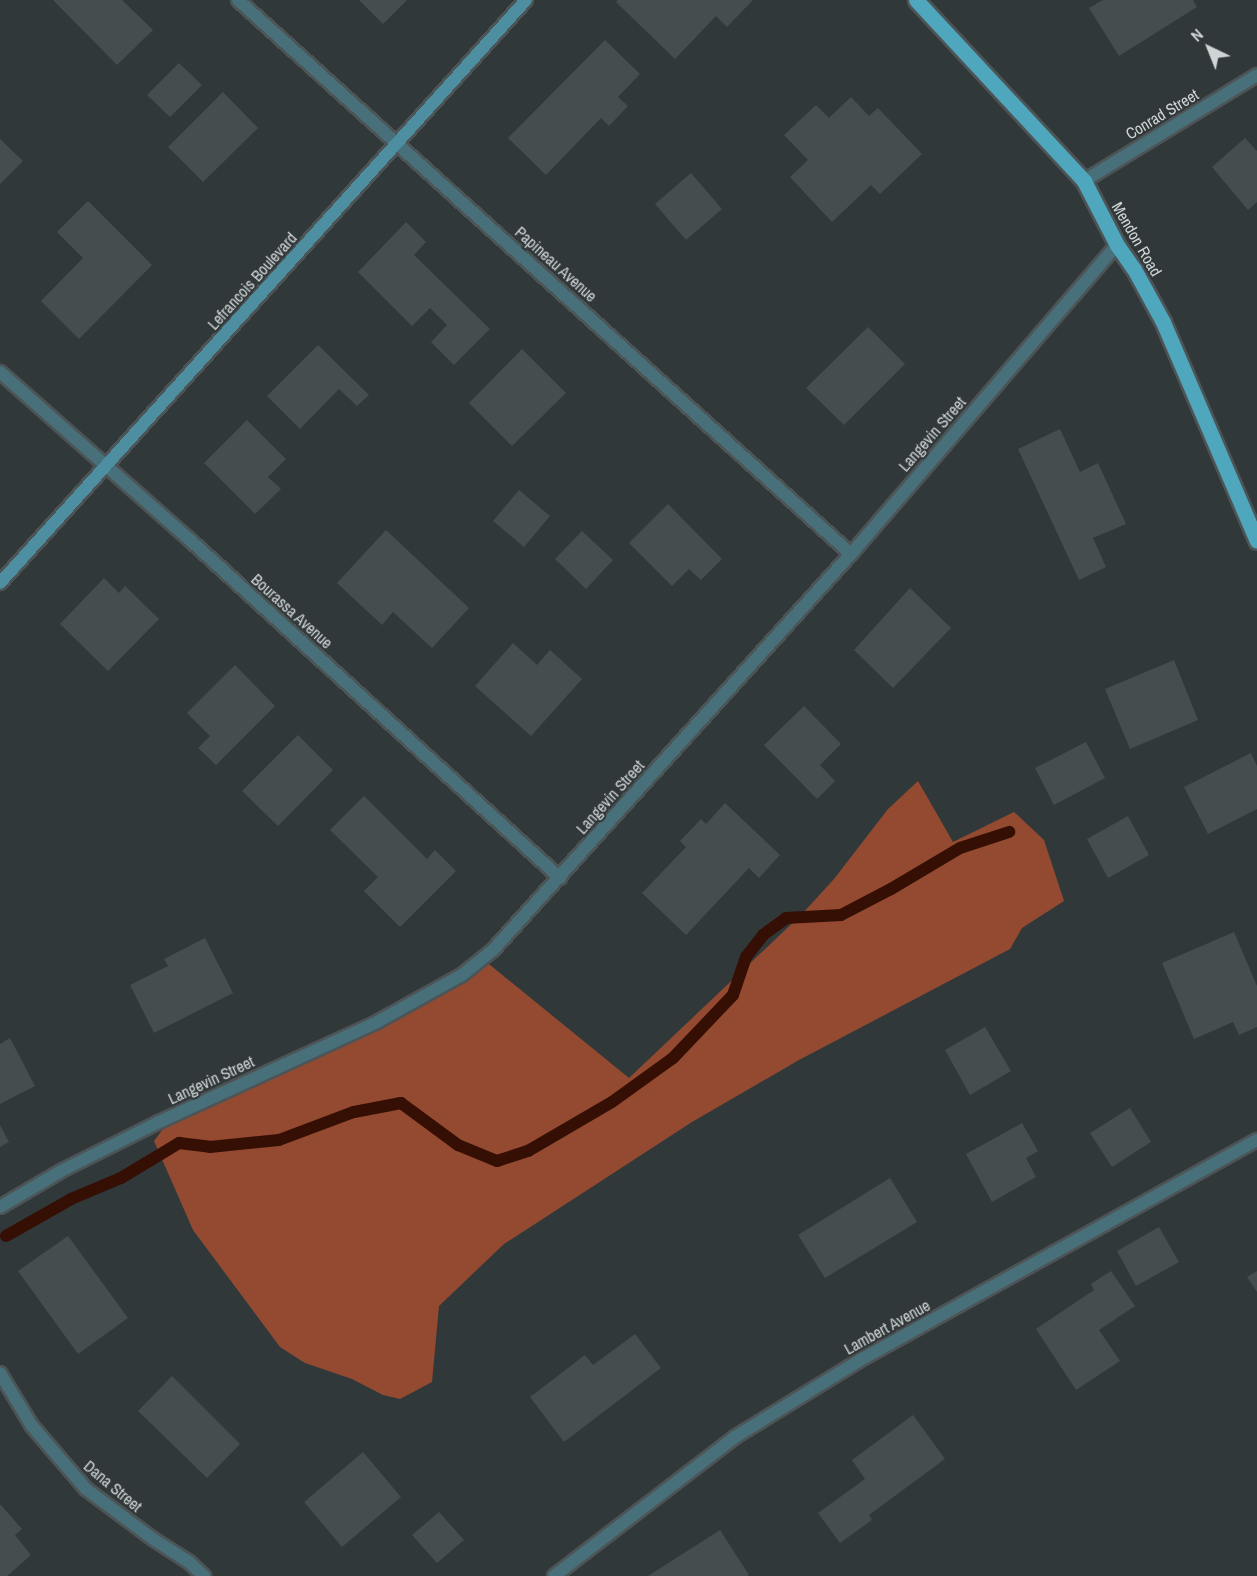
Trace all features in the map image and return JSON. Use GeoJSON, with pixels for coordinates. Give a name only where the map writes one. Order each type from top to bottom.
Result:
{"type":"FeatureCollection","features":[{"type":"Feature","properties":{"kind":"main road","name":"Mendon Road"},"geometry":{"type":"LineString","coordinates":[[915,0],[1084,181],[1117,245],[1134,269],[1163,322],[1257,541]]}},
{"type":"Feature","properties":{"kind":"street","name":"Papineau Avenue"},"geometry":{"type":"LineString","coordinates":[[237,0],[399,143],[851,554]]}},
{"type":"Feature","properties":{"kind":"street","name":"Lefrancois Boulevard"},"geometry":{"type":"LineString","coordinates":[[0,583],[526,0]]}},
{"type":"Feature","properties":{"kind":"street","name":"Conrad Street"},"geometry":{"type":"LineString","coordinates":[[1084,181],[1257,75]]}},
{"type":"Feature","properties":{"kind":"street","name":"Langevin Street"},"geometry":{"type":"LineString","coordinates":[[0,1207],[71,1166],[159,1122],[377,1022],[462,975],[493,950],[851,554],[1117,245]]}},
{"type":"Feature","properties":{"kind":"street","name":"Bourassa Avenue"},"geometry":{"type":"LineString","coordinates":[[0,372],[560,878]]}},
{"type":"Feature","properties":{"kind":"street","name":"Lambert Avenue"},"geometry":{"type":"LineString","coordinates":[[554,1576],[709,1456],[793,1401],[860,1360],[1257,1140]]}},
{"type":"Feature","properties":{"kind":"street","name":"Dana Street"},"geometry":{"type":"LineString","coordinates":[[0,1373],[32,1426],[86,1489],[153,1539],[189,1562],[204,1576]]}},
{"type":"Feature","properties":{"kind":"shaded area"},"geometry":{"type":"Polygon","coordinates":[[[918,781],[953,842],[1014,812],[1044,840],[1064,901],[1022,928],[1010,949],[799,1060],[692,1122],[504,1244],[439,1306],[432,1382],[400,1399],[383,1395],[352,1379],[305,1363],[280,1347],[193,1230],[154,1141],[174,1114],[414,999],[448,973],[479,956],[629,1078],[802,914],[834,879],[888,809],[918,781]]]}},
{"type":"Feature","properties":{"kind":"building"},"geometry":{"type":"Polygon","coordinates":[[[53,0],[122,0],[153,30],[117,65],[53,0]]]}},
{"type":"Feature","properties":{"kind":"building"},"geometry":{"type":"Polygon","coordinates":[[[359,0],[407,0],[383,24],[359,0]]]}},
{"type":"Feature","properties":{"kind":"building"},"geometry":{"type":"Polygon","coordinates":[[[618,0],[753,0],[727,27],[716,16],[675,59],[616,2],[618,0]]]}},
{"type":"Feature","properties":{"kind":"building"},"geometry":{"type":"Polygon","coordinates":[[[1103,0],[1193,0],[1197,7],[1119,56],[1089,8],[1103,0]]]}},
{"type":"Feature","properties":{"kind":"building"},"geometry":{"type":"Polygon","coordinates":[[[605,40],[640,74],[618,97],[628,106],[609,126],[601,118],[546,175],[508,138],[605,40]]]}},
{"type":"Feature","properties":{"kind":"building"},"geometry":{"type":"Polygon","coordinates":[[[179,63],[202,85],[170,117],[147,95],[179,63]]]}},
{"type":"Feature","properties":{"kind":"building"},"geometry":{"type":"Polygon","coordinates":[[[223,92],[258,128],[203,182],[168,147],[223,92]]]}},
{"type":"Feature","properties":{"kind":"building"},"geometry":{"type":"Polygon","coordinates":[[[851,97],[869,116],[878,108],[922,154],[880,194],[871,185],[832,222],[790,177],[808,160],[784,135],[816,105],[829,118],[851,97]]]}},
{"type":"Feature","properties":{"kind":"building"},"geometry":{"type":"Polygon","coordinates":[[[1245,138],[1257,151],[1257,202],[1248,210],[1212,167],[1245,138]]]}},
{"type":"Feature","properties":{"kind":"building"},"geometry":{"type":"Polygon","coordinates":[[[0,139],[23,161],[0,184],[0,139]]]}},
{"type":"Feature","properties":{"kind":"building"},"geometry":{"type":"Polygon","coordinates":[[[691,173],[722,209],[686,240],[655,204],[691,173]]]}},
{"type":"Feature","properties":{"kind":"building"},"geometry":{"type":"Polygon","coordinates":[[[88,201],[152,265],[79,339],[41,301],[83,258],[57,232],[88,201]]]}},
{"type":"Feature","properties":{"kind":"building"},"geometry":{"type":"Polygon","coordinates":[[[406,222],[426,242],[414,255],[490,329],[454,365],[431,342],[447,325],[430,308],[412,326],[358,272],[406,222]]]}},
{"type":"Feature","properties":{"kind":"building"},"geometry":{"type":"Polygon","coordinates":[[[868,327],[905,364],[844,425],[806,388],[868,327]]]}},
{"type":"Feature","properties":{"kind":"building"},"geometry":{"type":"Polygon","coordinates":[[[318,345],[369,395],[357,406],[339,389],[300,429],[267,396],[318,345]]]}},
{"type":"Feature","properties":{"kind":"building"},"geometry":{"type":"Polygon","coordinates":[[[522,349],[566,393],[512,446],[469,403],[522,349]]]}},
{"type":"Feature","properties":{"kind":"building"},"geometry":{"type":"Polygon","coordinates":[[[247,420],[286,459],[268,477],[281,489],[255,514],[204,463],[247,420]]]}},
{"type":"Feature","properties":{"kind":"building"},"geometry":{"type":"Polygon","coordinates":[[[1060,429],[1080,472],[1098,463],[1126,524],[1093,538],[1106,567],[1079,580],[1018,449],[1060,429]]]}},
{"type":"Feature","properties":{"kind":"building"},"geometry":{"type":"Polygon","coordinates":[[[519,490],[550,516],[524,547],[493,521],[519,490]]]}},
{"type":"Feature","properties":{"kind":"building"},"geometry":{"type":"Polygon","coordinates":[[[668,504],[722,559],[701,580],[689,569],[672,586],[629,543],[668,504]]]}},
{"type":"Feature","properties":{"kind":"building"},"geometry":{"type":"Polygon","coordinates":[[[386,530],[469,608],[432,648],[393,612],[382,625],[337,583],[386,530]]]}},
{"type":"Feature","properties":{"kind":"building"},"geometry":{"type":"Polygon","coordinates":[[[582,531],[613,560],[586,589],[555,559],[582,531]]]}},
{"type":"Feature","properties":{"kind":"building"},"geometry":{"type":"Polygon","coordinates":[[[104,578],[119,593],[125,586],[159,619],[108,671],[60,624],[104,578]]]}},
{"type":"Feature","properties":{"kind":"building"},"geometry":{"type":"Polygon","coordinates":[[[910,588],[951,628],[893,688],[854,650],[910,588]]]}},
{"type":"Feature","properties":{"kind":"building"},"geometry":{"type":"Polygon","coordinates":[[[513,643],[537,665],[550,650],[582,679],[531,736],[475,686],[513,643]]]}},
{"type":"Feature","properties":{"kind":"building"},"geometry":{"type":"Polygon","coordinates":[[[1174,660],[1198,720],[1130,749],[1105,689],[1174,660]]]}},
{"type":"Feature","properties":{"kind":"building"},"geometry":{"type":"Polygon","coordinates":[[[235,665],[275,706],[216,765],[198,748],[210,736],[187,713],[235,665]]]}},
{"type":"Feature","properties":{"kind":"building"},"geometry":{"type":"Polygon","coordinates":[[[804,706],[841,744],[820,765],[835,781],[817,799],[764,745],[804,706]]]}},
{"type":"Feature","properties":{"kind":"building"},"geometry":{"type":"Polygon","coordinates":[[[298,735],[333,770],[278,826],[242,791],[298,735]]]}},
{"type":"Feature","properties":{"kind":"building"},"geometry":{"type":"Polygon","coordinates":[[[1086,742],[1105,778],[1054,805],[1035,768],[1086,742]]]}},
{"type":"Feature","properties":{"kind":"building"},"geometry":{"type":"Polygon","coordinates":[[[1251,753],[1257,766],[1257,809],[1208,834],[1184,787],[1251,753]]]}},
{"type":"Feature","properties":{"kind":"building"},"geometry":{"type":"Polygon","coordinates":[[[364,796],[427,859],[435,850],[456,871],[400,927],[364,891],[378,877],[330,830],[364,796]]]}},
{"type":"Feature","properties":{"kind":"building"},"geometry":{"type":"Polygon","coordinates":[[[725,803],[780,855],[759,878],[749,868],[686,935],[642,893],[686,847],[680,841],[701,819],[706,824],[725,803]]]}},
{"type":"Feature","properties":{"kind":"building"},"geometry":{"type":"Polygon","coordinates":[[[1128,816],[1149,855],[1108,878],[1087,839],[1128,816]]]}},
{"type":"Feature","properties":{"kind":"building"},"geometry":{"type":"Polygon","coordinates":[[[1234,932],[1257,986],[1257,1027],[1239,1035],[1233,1022],[1194,1039],[1162,963],[1234,932]]]}},
{"type":"Feature","properties":{"kind":"building"},"geometry":{"type":"Polygon","coordinates":[[[205,938],[233,993],[154,1033],[130,985],[168,966],[164,959],[205,938]]]}},
{"type":"Feature","properties":{"kind":"building"},"geometry":{"type":"Polygon","coordinates":[[[985,1027],[1011,1071],[970,1095],[945,1050],[985,1027]]]}},
{"type":"Feature","properties":{"kind":"building"},"geometry":{"type":"Polygon","coordinates":[[[10,1038],[35,1086],[0,1104],[0,1044],[10,1038]]]}},
{"type":"Feature","properties":{"kind":"building"},"geometry":{"type":"Polygon","coordinates":[[[1130,1108],[1151,1142],[1112,1167],[1090,1133],[1130,1108]]]}},
{"type":"Feature","properties":{"kind":"building"},"geometry":{"type":"Polygon","coordinates":[[[1022,1123],[1038,1151],[1026,1158],[1036,1177],[992,1202],[966,1154],[1022,1123]]]}},
{"type":"Feature","properties":{"kind":"building"},"geometry":{"type":"Polygon","coordinates":[[[0,1125],[9,1142],[0,1147],[0,1125]]]}},
{"type":"Feature","properties":{"kind":"building"},"geometry":{"type":"Polygon","coordinates":[[[890,1178],[917,1222],[825,1278],[798,1235],[890,1178]]]}},
{"type":"Feature","properties":{"kind":"building"},"geometry":{"type":"Polygon","coordinates":[[[1159,1227],[1179,1262],[1136,1286],[1117,1251],[1159,1227]]]}},
{"type":"Feature","properties":{"kind":"building"},"geometry":{"type":"Polygon","coordinates":[[[68,1236],[128,1318],[78,1354],[18,1271],[68,1236]]]}},
{"type":"Feature","properties":{"kind":"building"},"geometry":{"type":"Polygon","coordinates":[[[1111,1271],[1135,1306],[1099,1330],[1120,1361],[1076,1390],[1036,1329],[1094,1290],[1091,1284],[1111,1271]]]}},
{"type":"Feature","properties":{"kind":"building"},"geometry":{"type":"Polygon","coordinates":[[[1257,1271],[1257,1292],[1247,1277],[1257,1271]]]}},
{"type":"Feature","properties":{"kind":"building"},"geometry":{"type":"Polygon","coordinates":[[[635,1334],[661,1368],[564,1442],[530,1397],[585,1355],[593,1365],[635,1334]]]}},
{"type":"Feature","properties":{"kind":"building"},"geometry":{"type":"Polygon","coordinates":[[[172,1376],[240,1444],[207,1478],[138,1411],[172,1376]]]}},
{"type":"Feature","properties":{"kind":"building"},"geometry":{"type":"Polygon","coordinates":[[[913,1415],[945,1459],[869,1515],[872,1520],[840,1543],[818,1513],[865,1479],[852,1460],[913,1415]]]}},
{"type":"Feature","properties":{"kind":"building"},"geometry":{"type":"Polygon","coordinates":[[[363,1452],[401,1497],[342,1547],[304,1502],[363,1452]]]}},
{"type":"Feature","properties":{"kind":"building"},"geometry":{"type":"Polygon","coordinates":[[[0,1504],[22,1529],[15,1535],[31,1555],[7,1576],[0,1576],[0,1504]]]}},
{"type":"Feature","properties":{"kind":"building"},"geometry":{"type":"Polygon","coordinates":[[[439,1512],[464,1540],[437,1563],[412,1535],[439,1512]]]}},
{"type":"Feature","properties":{"kind":"building"},"geometry":{"type":"Polygon","coordinates":[[[720,1530],[749,1575],[648,1576],[720,1530]]]}},
{"type":"Feature","properties":{"kind":"waterway"},"geometry":{"type":"LineString","coordinates":[[6,1236],[71,1199],[121,1178],[179,1143],[210,1147],[279,1140],[354,1112],[401,1103],[458,1145],[497,1161],[528,1151],[612,1102],[673,1058],[733,995],[746,957],[763,935],[786,918],[841,915],[891,889],[960,848],[1009,832]]}}]}
